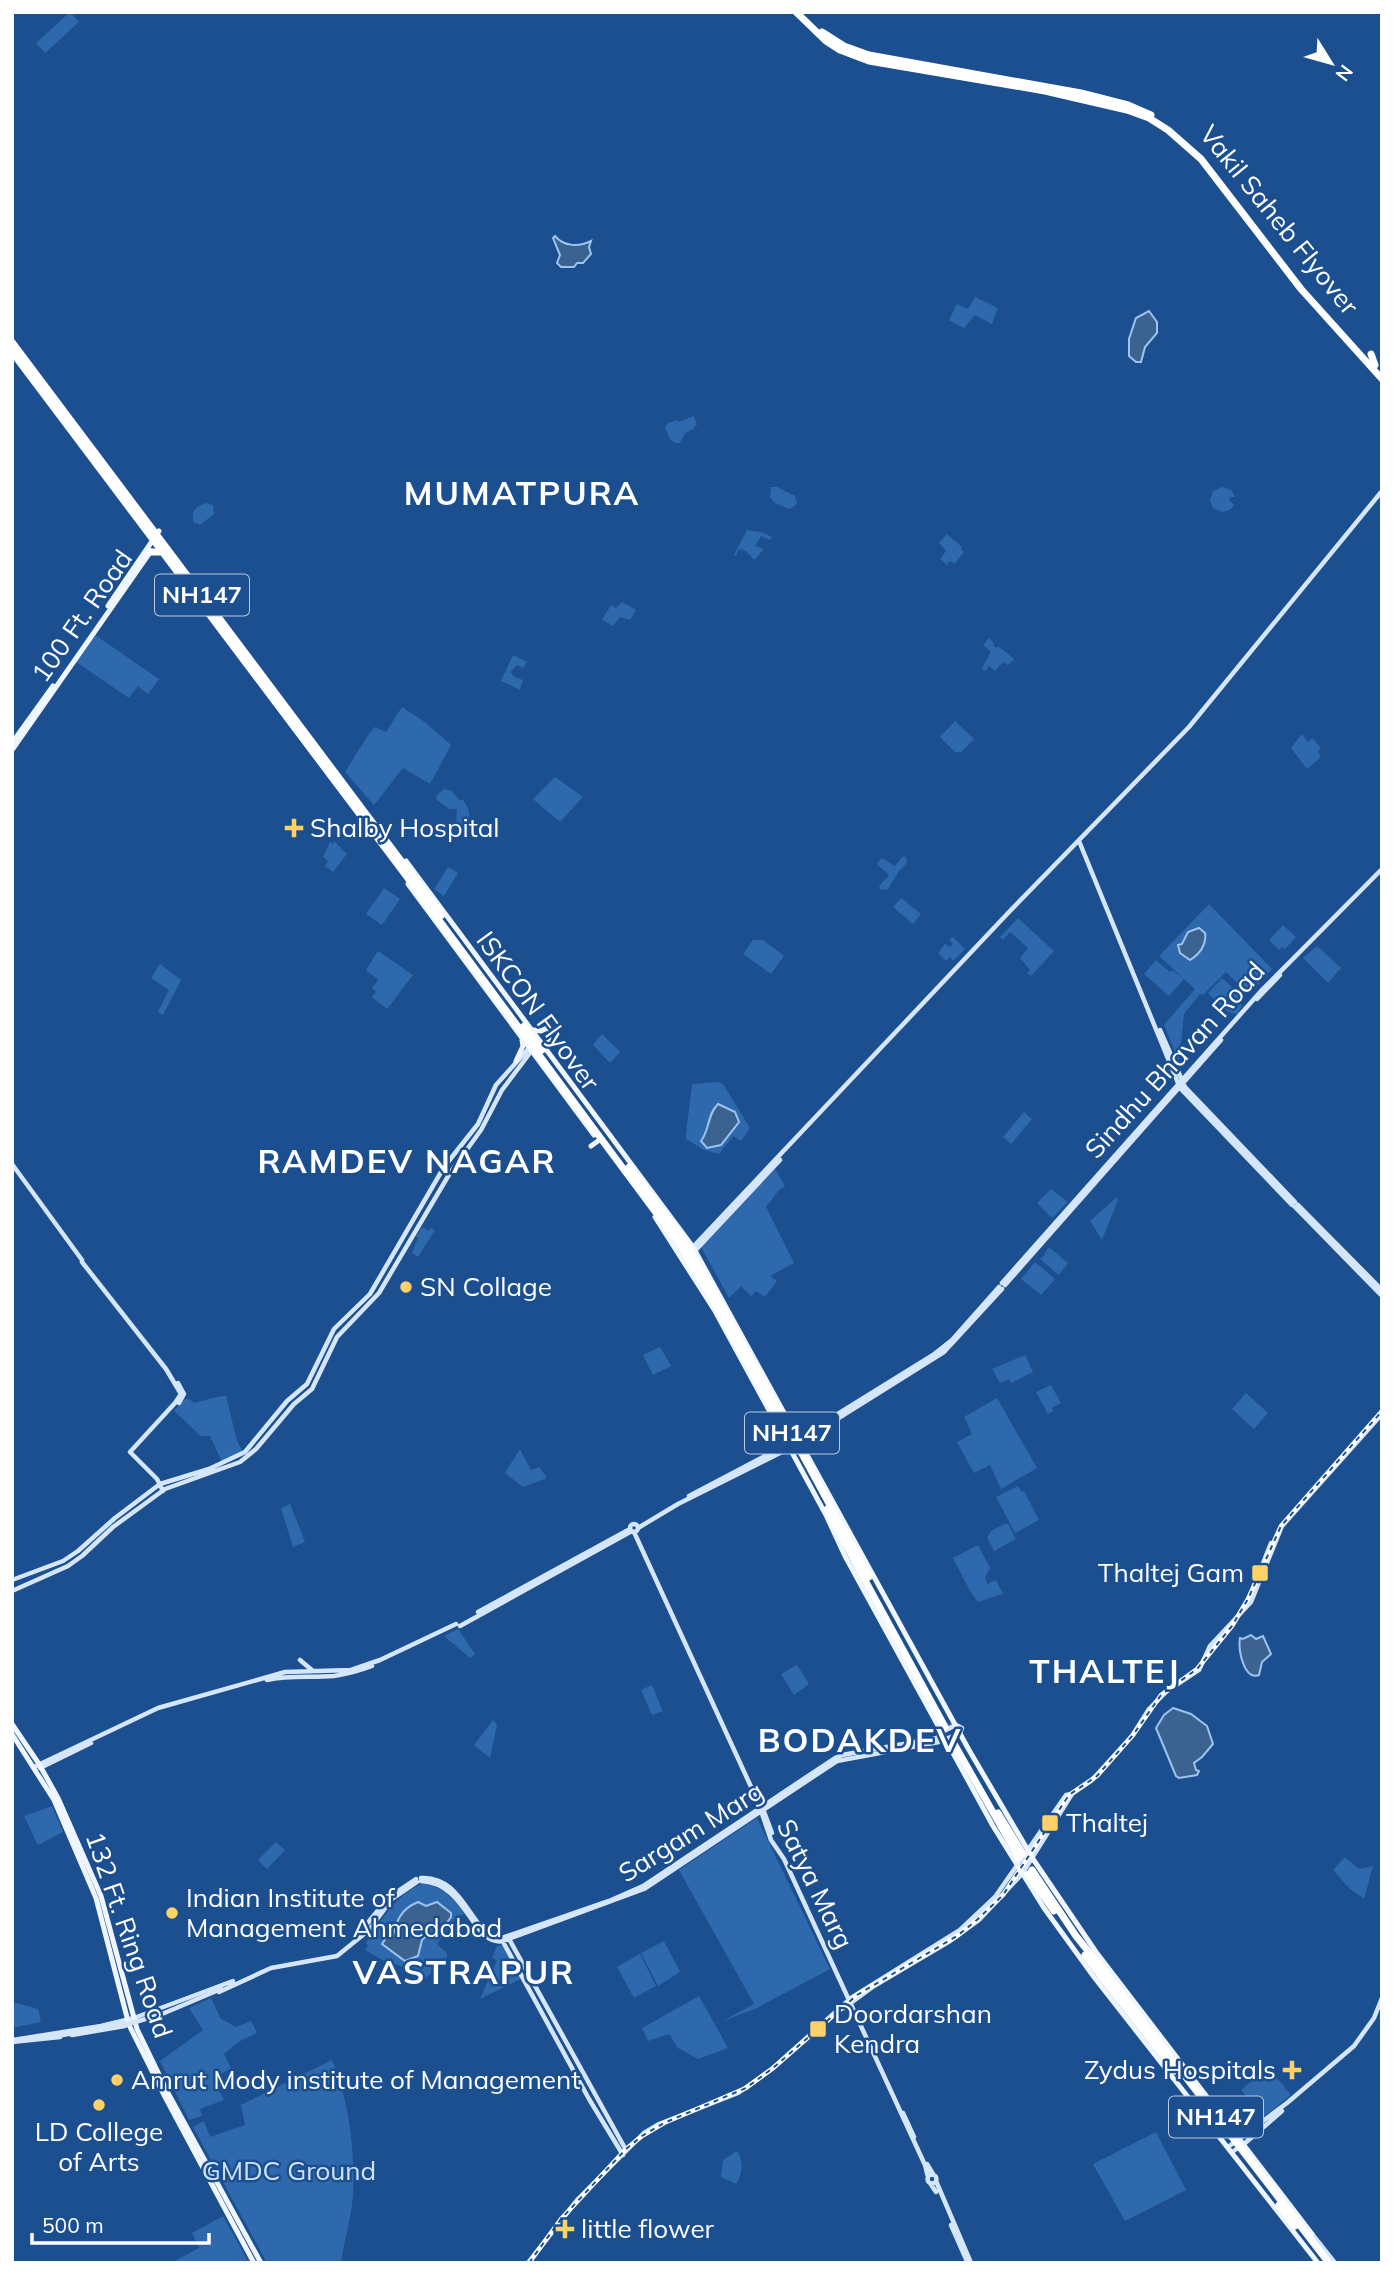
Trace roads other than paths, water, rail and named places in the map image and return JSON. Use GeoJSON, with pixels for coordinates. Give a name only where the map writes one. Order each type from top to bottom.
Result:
{"type":"FeatureCollection","features":[{"type":"Feature","properties":{"kind":"highway"},"geometry":{"type":"LineString","coordinates":[[796,12],[826,41],[854,56],[894,66],[950,72]]}},
{"type":"Feature","properties":{"kind":"highway"},"geometry":{"type":"LineString","coordinates":[[802,12],[819,30],[844,46],[869,55],[950,72]]}},
{"type":"Feature","properties":{"kind":"highway"},"geometry":{"type":"LineString","coordinates":[[916,64],[940,64]]}},
{"type":"Feature","properties":{"kind":"highway","name":"Vakil Saheb Flyover"},"geometry":{"type":"LineString","coordinates":[[950,72],[1127,110],[1149,118],[1168,130],[1201,159],[1301,289],[1364,355],[1381,377]]}},
{"type":"Feature","properties":{"kind":"highway","name":"NH147"},"geometry":{"type":"LineString","coordinates":[[12,342],[392,849]]}},
{"type":"Feature","properties":{"kind":"highway","name":"NH147"},"geometry":{"type":"LineString","coordinates":[[19,352],[63,406],[156,537],[162,552],[412,883]]}},
{"type":"Feature","properties":{"kind":"highway"},"geometry":{"type":"LineString","coordinates":[[1364,355],[1381,377]]}},
{"type":"Feature","properties":{"kind":"highway"},"geometry":{"type":"LineString","coordinates":[[1368,373],[1381,377]]}},
{"type":"Feature","properties":{"kind":"highway"},"geometry":{"type":"LineString","coordinates":[[156,537],[149,550],[162,552]]}},
{"type":"Feature","properties":{"kind":"highway","name":"ISKCON Flyover"},"geometry":{"type":"LineString","coordinates":[[392,849],[412,883],[627,1169],[651,1197]]}},
{"type":"Feature","properties":{"kind":"highway","name":"ISKCON Flyover"},"geometry":{"type":"LineString","coordinates":[[627,1169],[638,1189]]}},
{"type":"Feature","properties":{"kind":"highway","name":"NH147"},"geometry":{"type":"LineString","coordinates":[[638,1189],[651,1197],[693,1250],[866,1578]]}},
{"type":"Feature","properties":{"kind":"highway","name":"NH147"},"geometry":{"type":"LineString","coordinates":[[651,1197],[668,1233],[705,1286],[948,1727]]}},
{"type":"Feature","properties":{"kind":"highway"},"geometry":{"type":"LineString","coordinates":[[954,1738],[1022,1858]]}},
{"type":"Feature","properties":{"kind":"highway","name":"NH147"},"geometry":{"type":"LineString","coordinates":[[1028,1872],[1092,1960],[1099,1974],[1323,2263]]}},
{"type":"Feature","properties":{"kind":"highway"},"geometry":{"type":"LineString","coordinates":[[1092,1960],[1116,1979]]}},
{"type":"Feature","properties":{"kind":"highway","name":"NH147"},"geometry":{"type":"LineString","coordinates":[[1099,1974],[1329,2263]]}},
{"type":"Feature","properties":{"kind":"main road"},"geometry":{"type":"LineString","coordinates":[[954,1738],[803,1440],[693,1250],[1219,693],[1382,493]]}},
{"type":"Feature","properties":{"kind":"main road","name":"100 Ft. Road"},"geometry":{"type":"LineString","coordinates":[[12,750],[156,537]]}},
{"type":"Feature","properties":{"kind":"main road","name":"100 Ft. Road"},"geometry":{"type":"LineString","coordinates":[[12,743],[149,550]]}},
{"type":"Feature","properties":{"kind":"main road"},"geometry":{"type":"LineString","coordinates":[[1081,841],[1181,1084]]}},
{"type":"Feature","properties":{"kind":"main road"},"geometry":{"type":"LineString","coordinates":[[1081,841],[1181,1084],[1382,1296]]}},
{"type":"Feature","properties":{"kind":"main road"},"geometry":{"type":"LineString","coordinates":[[392,849],[403,858],[548,1050],[559,1060],[651,1197]]}},
{"type":"Feature","properties":{"kind":"main road","name":"Sindhu Bhavan Road"},"geometry":{"type":"LineString","coordinates":[[787,1444],[803,1440],[947,1345],[1243,1014],[1382,871]]}},
{"type":"Feature","properties":{"kind":"main road","name":"Sindhu Bhavan Road"},"geometry":{"type":"LineString","coordinates":[[1181,1084],[1262,990],[1382,871]]}},
{"type":"Feature","properties":{"kind":"main road"},"geometry":{"type":"LineString","coordinates":[[403,892],[412,883],[419,900],[623,1174],[638,1189]]}},
{"type":"Feature","properties":{"kind":"main road"},"geometry":{"type":"LineString","coordinates":[[411,903],[419,900]]}},
{"type":"Feature","properties":{"kind":"main road"},"geometry":{"type":"LineString","coordinates":[[491,1013],[498,1006]]}},
{"type":"Feature","properties":{"kind":"main road"},"geometry":{"type":"LineString","coordinates":[[533,1029],[549,1030],[548,1050]]}},
{"type":"Feature","properties":{"kind":"main road"},"geometry":{"type":"LineString","coordinates":[[522,1038],[533,1029]]}},
{"type":"Feature","properties":{"kind":"main road"},"geometry":{"type":"LineString","coordinates":[[516,1061],[523,1046],[522,1038]]}},
{"type":"Feature","properties":{"kind":"main road"},"geometry":{"type":"LineString","coordinates":[[12,1580],[63,1560],[78,1551],[115,1518],[163,1487],[245,1452],[287,1401],[307,1384],[334,1329],[374,1288],[444,1167],[478,1124],[501,1078],[540,1039]]}},
{"type":"Feature","properties":{"kind":"main road"},"geometry":{"type":"LineString","coordinates":[[12,1591],[68,1566],[163,1487],[221,1470],[249,1456],[294,1404],[312,1389],[337,1337],[379,1293],[450,1172],[484,1124],[502,1090],[528,1058],[530,1050]]}},
{"type":"Feature","properties":{"kind":"main road"},"geometry":{"type":"LineString","coordinates":[[1177,1070],[1189,1072]]}},
{"type":"Feature","properties":{"kind":"main road"},"geometry":{"type":"LineString","coordinates":[[591,1146],[598,1141]]}},
{"type":"Feature","properties":{"kind":"main road"},"geometry":{"type":"LineString","coordinates":[[12,1166],[166,1369],[181,1394],[130,1452],[163,1487]]}},
{"type":"Feature","properties":{"kind":"main road"},"geometry":{"type":"LineString","coordinates":[[1295,1205],[1382,1290]]}},
{"type":"Feature","properties":{"kind":"main road"},"geometry":{"type":"LineString","coordinates":[[668,1233],[715,1311],[844,1550],[859,1576],[866,1578],[872,1576],[861,1551]]}},
{"type":"Feature","properties":{"kind":"main road"},"geometry":{"type":"LineString","coordinates":[[82,1261],[184,1392],[183,1398],[134,1452],[163,1487]]}},
{"type":"Feature","properties":{"kind":"main road"},"geometry":{"type":"LineString","coordinates":[[530,2263],[548,2238],[641,2136],[659,2124],[738,2093],[772,2069],[850,2001],[960,1930],[995,1897],[1066,1796],[1091,1781],[1102,1770],[1166,1692],[1199,1670],[1210,1646],[1246,1607],[1256,1591],[1282,1525],[1382,1412]]}},
{"type":"Feature","properties":{"kind":"main road"},"geometry":{"type":"LineString","coordinates":[[38,1767],[159,1711],[282,1676],[332,1676],[351,1673],[382,1662],[458,1625],[787,1444]]}},
{"type":"Feature","properties":{"kind":"main road"},"geometry":{"type":"LineString","coordinates":[[634,1529],[787,1444]]}},
{"type":"Feature","properties":{"kind":"main road"},"geometry":{"type":"LineString","coordinates":[[797,1463],[809,1456]]}},
{"type":"Feature","properties":{"kind":"main road"},"geometry":{"type":"LineString","coordinates":[[817,1517],[826,1515]]}},
{"type":"Feature","properties":{"kind":"main road","name":"Satya Marg"},"geometry":{"type":"LineString","coordinates":[[634,1529],[775,1842],[792,1873],[930,2175]]}},
{"type":"Feature","properties":{"kind":"main road"},"geometry":{"type":"LineString","coordinates":[[844,1550],[845,1556],[954,1738]]}},
{"type":"Feature","properties":{"kind":"main road"},"geometry":{"type":"LineString","coordinates":[[38,1767],[158,1708],[285,1672],[351,1670],[458,1625]]}},
{"type":"Feature","properties":{"kind":"main road"},"geometry":{"type":"LineString","coordinates":[[300,1660],[314,1672]]}},
{"type":"Feature","properties":{"kind":"main road","name":"132 Ft. Ring Road"},"geometry":{"type":"LineString","coordinates":[[12,1724],[38,1767],[57,1806],[96,1898],[131,2022],[164,2095],[254,2263]]}},
{"type":"Feature","properties":{"kind":"main road","name":"Sargam Marg"},"geometry":{"type":"LineString","coordinates":[[761,1810],[842,1755],[937,1738],[948,1727]]}},
{"type":"Feature","properties":{"kind":"main road","name":"132 Ft. Ring Road"},"geometry":{"type":"LineString","coordinates":[[12,1734],[38,1767]]}},
{"type":"Feature","properties":{"kind":"main road","name":"Sargam Marg"},"geometry":{"type":"LineString","coordinates":[[505,1939],[643,1886],[843,1758],[954,1738]]}},
{"type":"Feature","properties":{"kind":"main road"},"geometry":{"type":"LineString","coordinates":[[624,2153],[660,2126],[742,2094],[773,2071],[850,2001],[973,1926],[1028,1872],[1072,1794]]}},
{"type":"Feature","properties":{"kind":"main road"},"geometry":{"type":"LineString","coordinates":[[1022,1858],[1033,1859]]}},
{"type":"Feature","properties":{"kind":"main road"},"geometry":{"type":"LineString","coordinates":[[1022,1858],[1060,1931],[1099,1974],[1318,2263]]}},
{"type":"Feature","properties":{"kind":"main road"},"geometry":{"type":"LineString","coordinates":[[1033,1859],[1116,1979],[1335,2263]]}},
{"type":"Feature","properties":{"kind":"main road"},"geometry":{"type":"LineString","coordinates":[[12,2041],[132,2023],[162,2014],[273,1965],[335,1954],[366,1928],[389,1897],[419,1880],[434,1884],[453,1895],[461,1902],[482,1934],[493,1942],[505,1939],[624,2153]]}},
{"type":"Feature","properties":{"kind":"main road"},"geometry":{"type":"LineString","coordinates":[[31,2038],[105,2031],[230,1984]]}},
{"type":"Feature","properties":{"kind":"main road"},"geometry":{"type":"LineString","coordinates":[[1242,2142],[1354,2046],[1374,2018],[1382,1998]]}},
{"type":"Feature","properties":{"kind":"main road","name":"Satya Marg"},"geometry":{"type":"LineString","coordinates":[[850,2001],[930,2175]]}},
{"type":"Feature","properties":{"kind":"main road"},"geometry":{"type":"LineString","coordinates":[[1230,2150],[1355,2048],[1369,2031],[1382,2005]]}},
{"type":"Feature","properties":{"kind":"main road"},"geometry":{"type":"LineString","coordinates":[[842,2011],[850,2011],[859,2022]]}},
{"type":"Feature","properties":{"kind":"main road","name":"132 Ft. Ring Road"},"geometry":{"type":"LineString","coordinates":[[131,2022],[261,2263]]}},
{"type":"Feature","properties":{"kind":"main road"},"geometry":{"type":"LineString","coordinates":[[930,2175],[936,2178],[933,2182],[970,2263]]}},
{"type":"Feature","properties":{"kind":"tunnel"},"geometry":{"type":"LineString","coordinates":[[948,1724],[957,1739]]}},
{"type":"Feature","properties":{"kind":"railway"},"geometry":{"type":"LineString","coordinates":[[529,2263],[561,2219],[626,2149],[642,2136],[664,2123],[746,2088],[857,1995],[957,1936],[1003,1895],[1069,1795],[1097,1776],[1133,1735],[1161,1695],[1197,1669],[1232,1626],[1248,1599],[1281,1526],[1382,1411]]}},
{"type":"Feature","properties":{"kind":"place","name":"Shalby Hospital"},"geometry":{"type":"Point","coordinates":[294,828]}},
{"type":"Feature","properties":{"kind":"place","name":"SN Collage"},"geometry":{"type":"Point","coordinates":[406,1287]}},
{"type":"Feature","properties":{"kind":"place","name":"Thaltej Gam"},"geometry":{"type":"Point","coordinates":[1260,1573]}},
{"type":"Feature","properties":{"kind":"place","name":"Thaltej"},"geometry":{"type":"Point","coordinates":[1050,1823]}},
{"type":"Feature","properties":{"kind":"place","name":"Indian Institute of Management Ahmedabad"},"geometry":{"type":"Point","coordinates":[172,1913]}},
{"type":"Feature","properties":{"kind":"place","name":"Doordarshan Kendra"},"geometry":{"type":"Point","coordinates":[818,2029]}},
{"type":"Feature","properties":{"kind":"place","name":"Zydus Hospitals"},"geometry":{"type":"Point","coordinates":[1292,2070]}},
{"type":"Feature","properties":{"kind":"place","name":"Amrut Mody institute of Management"},"geometry":{"type":"Point","coordinates":[117,2080]}},
{"type":"Feature","properties":{"kind":"place","name":"LD College of Arts"},"geometry":{"type":"Point","coordinates":[99,2105]}},
{"type":"Feature","properties":{"kind":"place","name":"little flower"},"geometry":{"type":"Point","coordinates":[565,2229]}},
{"type":"Feature","properties":{"kind":"district","name":"MUMATPURA"},"geometry":{"type":"Point","coordinates":[522,493]}},
{"type":"Feature","properties":{"kind":"district","name":"RAMDEV NAGAR"},"geometry":{"type":"Point","coordinates":[407,1161]}},
{"type":"Feature","properties":{"kind":"district","name":"THALTEJ"},"geometry":{"type":"Point","coordinates":[1105,1671]}},
{"type":"Feature","properties":{"kind":"district","name":"BODAKDEV"},"geometry":{"type":"Point","coordinates":[860,1740]}},
{"type":"Feature","properties":{"kind":"district","name":"VASTRAPUR"},"geometry":{"type":"Point","coordinates":[464,1972]}},
{"type":"Feature","properties":{"kind":"park label","name":"GMDC Ground"},"geometry":{"type":"Point","coordinates":[289,2171]}}]}
